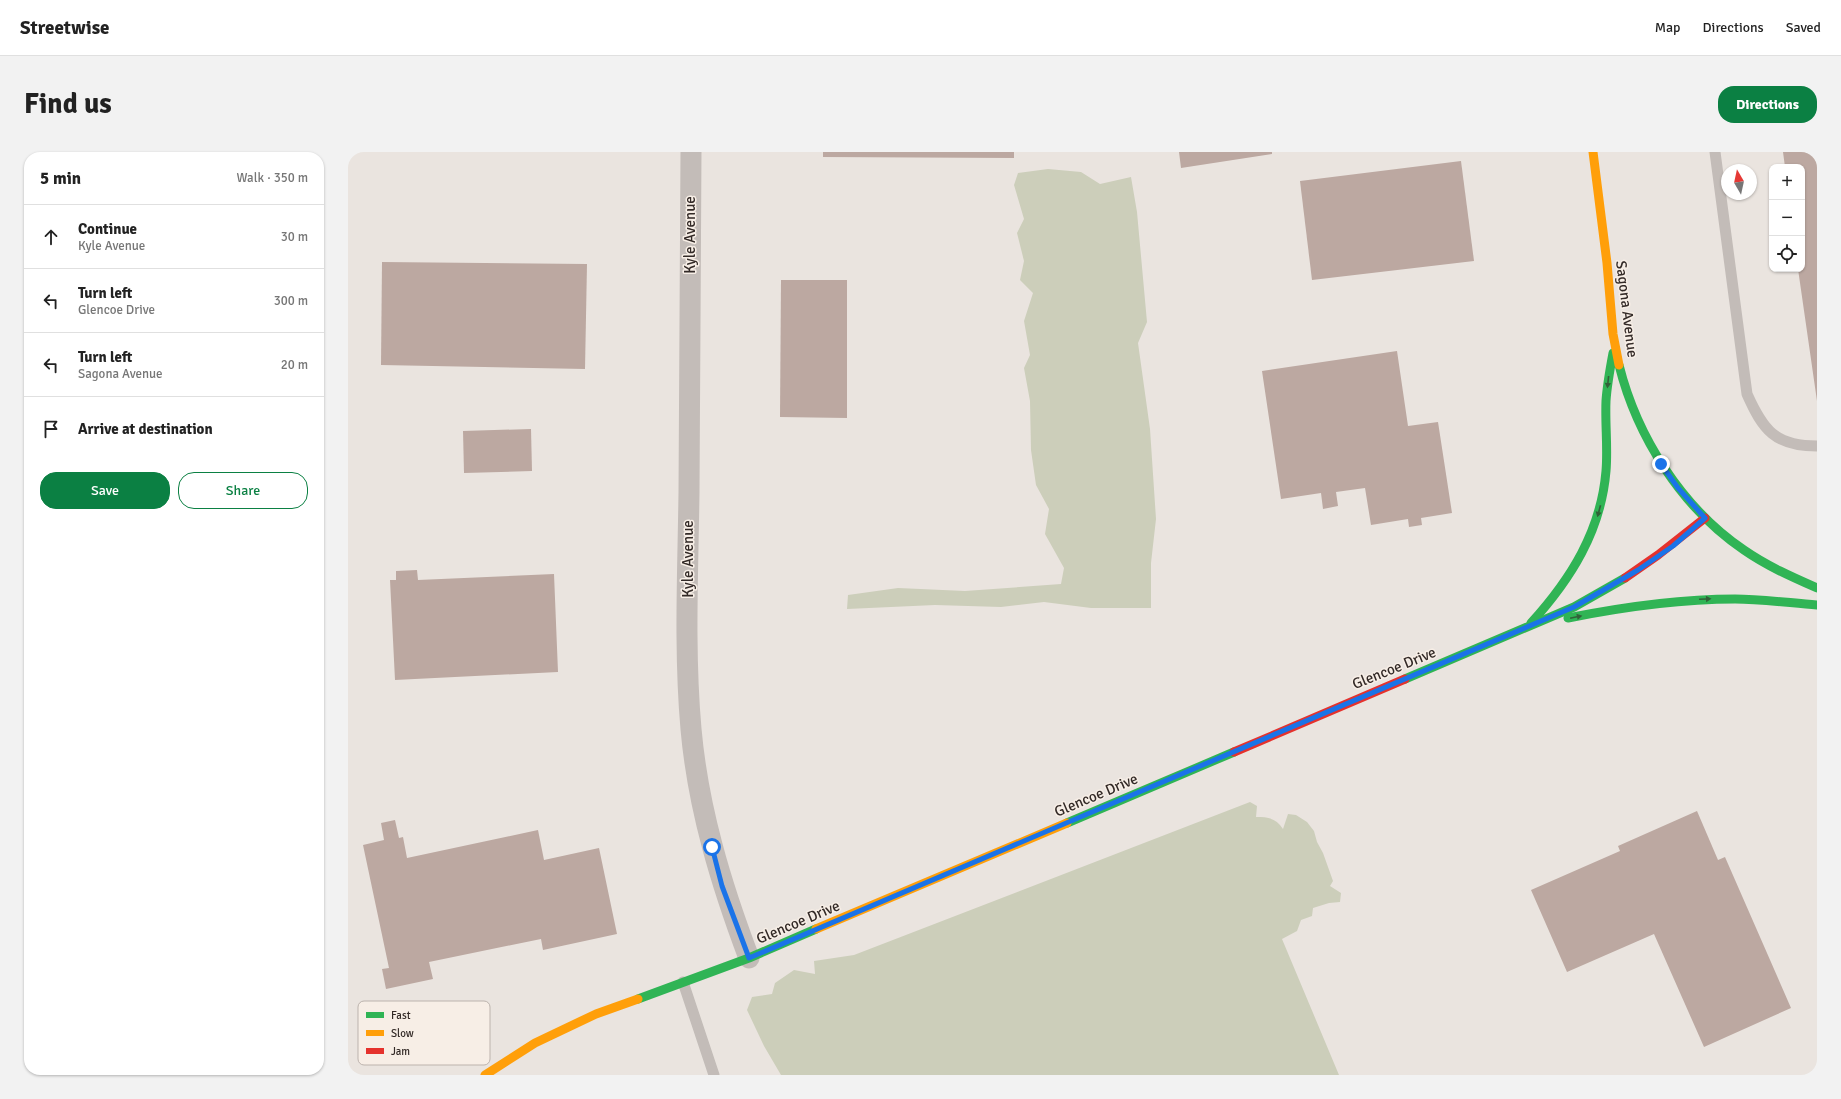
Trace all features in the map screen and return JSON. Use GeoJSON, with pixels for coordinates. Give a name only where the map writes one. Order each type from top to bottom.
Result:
{"type":"FeatureCollection","features":[{"type":"Feature","properties":{"kind":"street","name":"Kyle Avenue"},"geometry":{"type":"LineString","coordinates":[[690,152],[689,704],[696,764],[709,833],[722,886],[749,958]]}},
{"type":"Feature","properties":{"kind":"street","name":"Sagona Avenue"},"geometry":{"type":"LineString","coordinates":[[1593,152],[1603,224],[1614,344],[1627,392],[1645,436],[1678,488],[1705,518],[1752,555],[1789,576],[1817,588]]}},
{"type":"Feature","properties":{"kind":"street"},"geometry":{"type":"LineString","coordinates":[[1524,629],[1552,599],[1564,583],[1582,553],[1596,522],[1604,490],[1606,472],[1606,399],[1614,344]]}},
{"type":"Feature","properties":{"kind":"street","name":"Glencoe Drive"},"geometry":{"type":"LineString","coordinates":[[485,1075],[535,1043],[596,1014],[749,958],[1574,607],[1617,584],[1673,546],[1705,518]]}},
{"type":"Feature","properties":{"kind":"street"},"geometry":{"type":"LineString","coordinates":[[1524,629],[1624,607],[1672,601],[1736,599],[1817,605]]}},
{"type":"Feature","properties":{"kind":"lane"},"geometry":{"type":"LineString","coordinates":[[1715,152],[1747,394],[1757,416],[1769,432],[1783,441],[1804,446],[1817,446]]}},
{"type":"Feature","properties":{"kind":"lane"},"geometry":{"type":"LineString","coordinates":[[683,982],[714,1075]]}},
{"type":"Feature","properties":{"kind":"green space"},"geometry":{"type":"Polygon","coordinates":[[[1048,169],[1081,172],[1100,184],[1131,177],[1137,212],[1147,322],[1138,343],[1150,429],[1156,519],[1151,563],[1151,608],[1091,608],[1044,602],[1001,607],[935,605],[847,609],[848,595],[898,588],[965,591],[1061,584],[1064,568],[1045,534],[1049,509],[1036,485],[1031,450],[1030,401],[1024,368],[1030,355],[1024,321],[1033,293],[1020,280],[1024,261],[1017,233],[1024,219],[1014,185],[1018,173],[1048,169]]]}},
{"type":"Feature","properties":{"kind":"green space"},"geometry":{"type":"Polygon","coordinates":[[[1250,802],[1257,806],[1256,817],[1264,817],[1275,820],[1283,829],[1288,814],[1296,815],[1307,822],[1314,831],[1317,842],[1323,853],[1333,881],[1330,886],[1341,893],[1340,902],[1329,903],[1313,908],[1312,916],[1301,920],[1297,931],[1282,939],[1339,1075],[781,1075],[764,1046],[747,1010],[752,997],[772,994],[775,983],[794,970],[815,974],[814,961],[854,955],[1250,802]]]}},
{"type":"Feature","properties":{"kind":"building"},"geometry":{"type":"Polygon","coordinates":[[[823,152],[1014,152],[1014,158],[823,157],[823,152]]]}},
{"type":"Feature","properties":{"kind":"building"},"geometry":{"type":"Polygon","coordinates":[[[1179,152],[1272,152],[1272,154],[1181,168],[1179,152]]]}},
{"type":"Feature","properties":{"kind":"building"},"geometry":{"type":"Polygon","coordinates":[[[1783,152],[1817,152],[1817,401],[1798,272],[1805,272],[1805,164],[1785,164],[1783,152]]]}},
{"type":"Feature","properties":{"kind":"building"},"geometry":{"type":"Polygon","coordinates":[[[1461,161],[1474,261],[1312,280],[1300,181],[1461,161]]]}},
{"type":"Feature","properties":{"kind":"building"},"geometry":{"type":"Polygon","coordinates":[[[382,262],[587,264],[585,369],[381,365],[382,262]]]}},
{"type":"Feature","properties":{"kind":"building"},"geometry":{"type":"Polygon","coordinates":[[[781,280],[847,280],[847,418],[780,417],[781,280]]]}},
{"type":"Feature","properties":{"kind":"building"},"geometry":{"type":"Polygon","coordinates":[[[1397,351],[1408,426],[1438,422],[1452,513],[1421,518],[1422,525],[1409,527],[1408,519],[1371,525],[1365,488],[1336,492],[1338,506],[1323,509],[1321,493],[1281,499],[1262,371],[1397,351]]]}},
{"type":"Feature","properties":{"kind":"building"},"geometry":{"type":"Polygon","coordinates":[[[531,429],[532,471],[464,473],[463,431],[531,429]]]}},
{"type":"Feature","properties":{"kind":"building"},"geometry":{"type":"Polygon","coordinates":[[[417,570],[418,580],[554,574],[558,672],[395,680],[390,580],[396,580],[396,571],[417,570]]]}},
{"type":"Feature","properties":{"kind":"building"},"geometry":{"type":"Polygon","coordinates":[[[1697,811],[1718,860],[1725,857],[1791,1008],[1704,1047],[1654,934],[1567,972],[1531,890],[1620,851],[1618,846],[1697,811]]]}},
{"type":"Feature","properties":{"kind":"building"},"geometry":{"type":"Polygon","coordinates":[[[395,820],[399,838],[403,837],[407,858],[538,830],[544,860],[599,848],[617,934],[543,950],[541,939],[429,962],[433,979],[386,989],[382,969],[389,968],[363,845],[384,840],[381,823],[395,820]]]}},
{"type":"Feature","properties":{"kind":"traffic: fast"},"geometry":{"type":"LineString","coordinates":[[1531,623],[1546,606],[1571,571],[1582,553],[1598,514],[1606,471],[1606,401],[1613,353]]}},
{"type":"Feature","properties":{"kind":"traffic: fast"},"geometry":{"type":"LineString","coordinates":[[1619,365],[1637,418],[1650,444],[1665,469],[1701,514],[1722,533],[1753,556],[1780,571],[1817,588]]}},
{"type":"Feature","properties":{"kind":"traffic: fast"},"geometry":{"type":"LineString","coordinates":[[1405,679],[1574,607],[1625,578]]}},
{"type":"Feature","properties":{"kind":"traffic: fast"},"geometry":{"type":"LineString","coordinates":[[1568,618],[1609,610],[1693,600],[1745,599],[1817,605]]}},
{"type":"Feature","properties":{"kind":"traffic: fast"},"geometry":{"type":"LineString","coordinates":[[1067,823],[1234,752]]}},
{"type":"Feature","properties":{"kind":"traffic: fast"},"geometry":{"type":"LineString","coordinates":[[638,999],[749,958],[816,929]]}},
{"type":"Feature","properties":{"kind":"traffic: slow"},"geometry":{"type":"LineString","coordinates":[[1593,152],[1607,263],[1613,334],[1619,365]]}},
{"type":"Feature","properties":{"kind":"traffic: slow"},"geometry":{"type":"LineString","coordinates":[[816,929],[1067,823]]}},
{"type":"Feature","properties":{"kind":"traffic: slow"},"geometry":{"type":"LineString","coordinates":[[485,1075],[535,1043],[596,1014],[638,999]]}},
{"type":"Feature","properties":{"kind":"traffic: jam"},"geometry":{"type":"LineString","coordinates":[[1625,578],[1658,555],[1705,518]]}},
{"type":"Feature","properties":{"kind":"traffic: jam"},"geometry":{"type":"LineString","coordinates":[[1234,752],[1405,679]]}},
{"type":"Feature","properties":{"kind":"route"},"geometry":{"type":"LineString","coordinates":[[712,847],[722,886],[749,958],[1337,707],[1524,629],[1596,596],[1617,584],[1673,546],[1705,518],[1691,504],[1661,464]]}}]}
